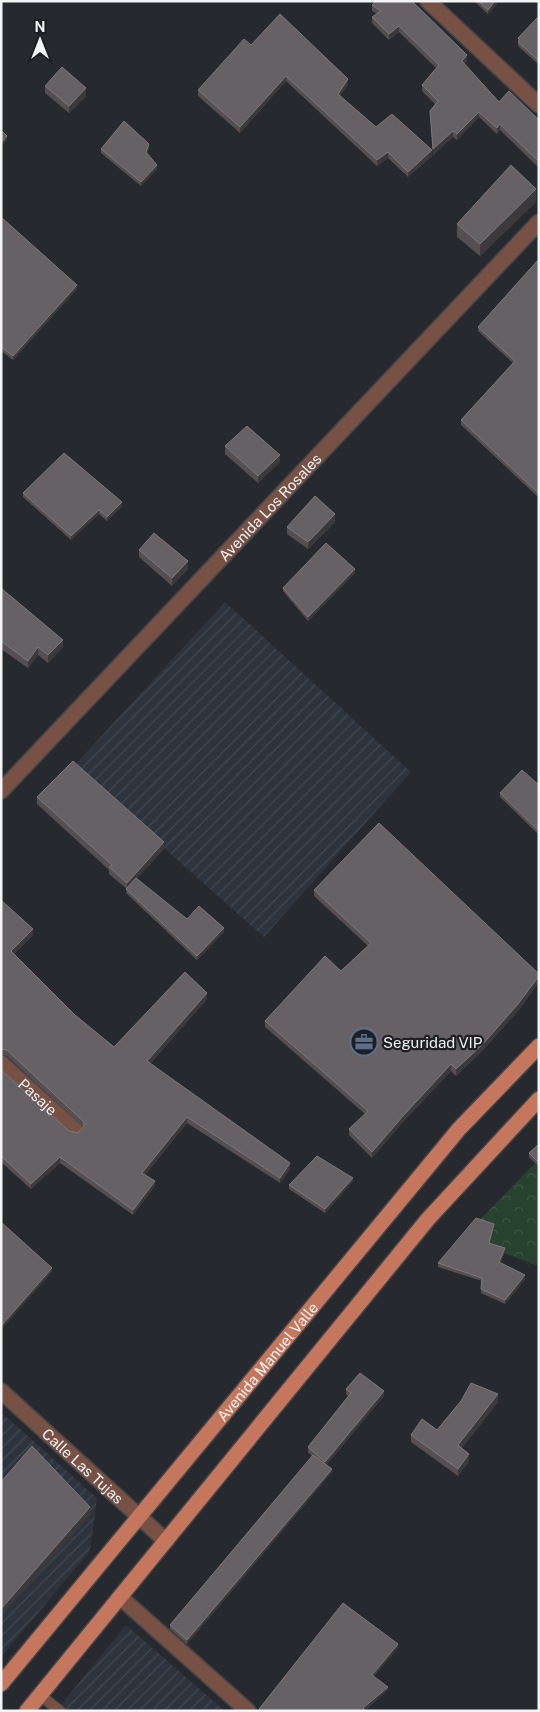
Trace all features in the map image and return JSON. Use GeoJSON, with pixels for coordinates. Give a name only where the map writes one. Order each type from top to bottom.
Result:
{"type":"FeatureCollection","features":[{"type":"Feature","properties":{"kind":"main road","name":"Avenida Manuel Valle"},"geometry":{"type":"LineString","coordinates":[[1,1684],[459,1129],[539,1046]]}},
{"type":"Feature","properties":{"kind":"main road"},"geometry":{"type":"LineString","coordinates":[[27,1711],[428,1219],[539,1099]]}},
{"type":"Feature","properties":{"kind":"street"},"geometry":{"type":"LineString","coordinates":[[428,1],[539,105]]}},
{"type":"Feature","properties":{"kind":"street","name":"Avenida Los Rosales"},"geometry":{"type":"LineString","coordinates":[[1,791],[539,222]]}},
{"type":"Feature","properties":{"kind":"street","name":"Pasaje"},"geometry":{"type":"LineString","coordinates":[[1,1062],[76,1130]]}},
{"type":"Feature","properties":{"kind":"street","name":"Calle Las Tujas"},"geometry":{"type":"LineString","coordinates":[[1,1390],[166,1540]]}},
{"type":"Feature","properties":{"kind":"street"},"geometry":{"type":"LineString","coordinates":[[120,1597],[248,1711]]}},
{"type":"Feature","properties":{"kind":"lane"},"geometry":{"type":"LineString","coordinates":[[40,1695],[60,1711]]}},
{"type":"Feature","properties":{"kind":"shaded area"},"geometry":{"type":"Polygon","coordinates":[[[225,602],[411,772],[264,937],[73,767],[225,602]]]}},
{"type":"Feature","properties":{"kind":"shaded area"},"geometry":{"type":"Polygon","coordinates":[[[1,1412],[97,1498],[90,1551],[1,1657],[1,1412]]]}},
{"type":"Feature","properties":{"kind":"shaded area"},"geometry":{"type":"Polygon","coordinates":[[[126,1625],[225,1711],[56,1711],[126,1625]]]}},
{"type":"Feature","properties":{"kind":"green space"},"geometry":{"type":"Polygon","coordinates":[[[539,1159],[539,1266],[463,1238],[466,1234],[539,1159]]]}},
{"type":"Feature","properties":{"kind":"building"},"geometry":{"type":"Polygon","coordinates":[[[376,1],[412,1],[467,55],[462,61],[499,102],[509,91],[539,120],[539,162],[500,124],[497,128],[479,112],[457,134],[453,131],[433,149],[430,111],[438,101],[422,85],[439,65],[399,26],[389,34],[372,17],[381,11],[372,5],[376,1]]]}},
{"type":"Feature","properties":{"kind":"building"},"geometry":{"type":"Polygon","coordinates":[[[478,1],[495,1],[488,10],[478,1]]]}},
{"type":"Feature","properties":{"kind":"building"},"geometry":{"type":"Polygon","coordinates":[[[280,14],[348,79],[338,94],[376,127],[392,114],[432,150],[408,172],[388,152],[377,160],[286,76],[240,127],[198,90],[244,39],[251,45],[280,14]]]}},
{"type":"Feature","properties":{"kind":"building"},"geometry":{"type":"Polygon","coordinates":[[[539,16],[539,61],[518,42],[520,40],[518,38],[539,16]]]}},
{"type":"Feature","properties":{"kind":"building"},"geometry":{"type":"Polygon","coordinates":[[[62,67],[86,88],[69,106],[45,86],[62,67]]]}},
{"type":"Feature","properties":{"kind":"building"},"geometry":{"type":"Polygon","coordinates":[[[124,121],[149,144],[146,152],[157,165],[141,182],[101,149],[124,121]]]}},
{"type":"Feature","properties":{"kind":"building"},"geometry":{"type":"Polygon","coordinates":[[[1,130],[7,136],[1,143],[1,130]]]}},
{"type":"Feature","properties":{"kind":"building"},"geometry":{"type":"Polygon","coordinates":[[[511,165],[536,189],[480,244],[457,224],[511,165]]]}},
{"type":"Feature","properties":{"kind":"building"},"geometry":{"type":"Polygon","coordinates":[[[1,217],[77,285],[13,356],[1,347],[1,217]]]}},
{"type":"Feature","properties":{"kind":"building"},"geometry":{"type":"Polygon","coordinates":[[[539,259],[539,494],[461,420],[515,361],[478,327],[539,259]]]}},
{"type":"Feature","properties":{"kind":"building"},"geometry":{"type":"Polygon","coordinates":[[[247,426],[280,455],[258,476],[225,446],[247,426]]]}},
{"type":"Feature","properties":{"kind":"building"},"geometry":{"type":"Polygon","coordinates":[[[64,453],[122,502],[107,517],[99,510],[71,536],[23,493],[64,453]]]}},
{"type":"Feature","properties":{"kind":"building"},"geometry":{"type":"Polygon","coordinates":[[[315,496],[335,514],[308,542],[287,527],[315,496]]]}},
{"type":"Feature","properties":{"kind":"building"},"geometry":{"type":"Polygon","coordinates":[[[154,533],[188,561],[172,578],[139,550],[154,533]]]}},
{"type":"Feature","properties":{"kind":"building"},"geometry":{"type":"Polygon","coordinates":[[[326,543],[355,569],[308,617],[283,588],[326,543]]]}},
{"type":"Feature","properties":{"kind":"building"},"geometry":{"type":"Polygon","coordinates":[[[1,588],[63,640],[48,655],[38,647],[28,661],[1,641],[1,588]]]}},
{"type":"Feature","properties":{"kind":"building"},"geometry":{"type":"Polygon","coordinates":[[[73,761],[164,842],[127,883],[109,867],[112,865],[37,797],[73,761]]]}},
{"type":"Feature","properties":{"kind":"building"},"geometry":{"type":"Polygon","coordinates":[[[522,770],[539,785],[539,831],[500,793],[522,770]]]}},
{"type":"Feature","properties":{"kind":"building"},"geometry":{"type":"Polygon","coordinates":[[[379,823],[539,976],[518,1004],[482,1045],[456,1069],[451,1064],[372,1152],[349,1129],[368,1111],[265,1021],[325,956],[341,971],[371,943],[314,890],[379,823]]]}},
{"type":"Feature","properties":{"kind":"building"},"geometry":{"type":"Polygon","coordinates":[[[136,878],[187,919],[199,906],[224,928],[197,956],[126,889],[136,878]]]}},
{"type":"Feature","properties":{"kind":"building"},"geometry":{"type":"Polygon","coordinates":[[[1,900],[33,929],[11,951],[75,1015],[114,1047],[185,972],[207,993],[147,1061],[290,1163],[280,1178],[187,1117],[142,1173],[155,1181],[133,1210],[60,1157],[31,1184],[1,1156],[1,1070],[69,1131],[78,1133],[84,1126],[84,1122],[7,1050],[1,1049],[1,900]]]}},
{"type":"Feature","properties":{"kind":"building"},"geometry":{"type":"Polygon","coordinates":[[[539,1144],[539,1163],[529,1153],[539,1144]]]}},
{"type":"Feature","properties":{"kind":"building"},"geometry":{"type":"Polygon","coordinates":[[[317,1156],[353,1178],[325,1209],[289,1185],[317,1156]]]}},
{"type":"Feature","properties":{"kind":"building"},"geometry":{"type":"Polygon","coordinates":[[[476,1218],[494,1224],[489,1243],[505,1248],[499,1262],[525,1275],[505,1300],[481,1289],[482,1278],[438,1263],[476,1218]]]}},
{"type":"Feature","properties":{"kind":"building"},"geometry":{"type":"Polygon","coordinates":[[[1,1222],[52,1268],[1,1326],[1,1222]]]}},
{"type":"Feature","properties":{"kind":"building"},"geometry":{"type":"Polygon","coordinates":[[[360,1373],[384,1391],[325,1462],[308,1447],[351,1393],[346,1389],[360,1373]]]}},
{"type":"Feature","properties":{"kind":"building"},"geometry":{"type":"Polygon","coordinates":[[[471,1383],[498,1394],[458,1445],[469,1454],[458,1469],[411,1435],[422,1419],[437,1430],[461,1401],[471,1383]]]}},
{"type":"Feature","properties":{"kind":"building"},"geometry":{"type":"Polygon","coordinates":[[[32,1446],[90,1507],[1,1609],[1,1482],[32,1446]]]}},
{"type":"Feature","properties":{"kind":"building"},"geometry":{"type":"Polygon","coordinates":[[[313,1455],[332,1469],[187,1640],[170,1625],[313,1455]]]}},
{"type":"Feature","properties":{"kind":"building"},"geometry":{"type":"Polygon","coordinates":[[[343,1603],[398,1644],[372,1675],[388,1687],[363,1708],[365,1711],[261,1711],[259,1709],[343,1603]]]}},
{"type":"Feature","properties":{"kind":"place","name":"Seguridad VIP"},"geometry":{"type":"Point","coordinates":[364,1042]}}]}
